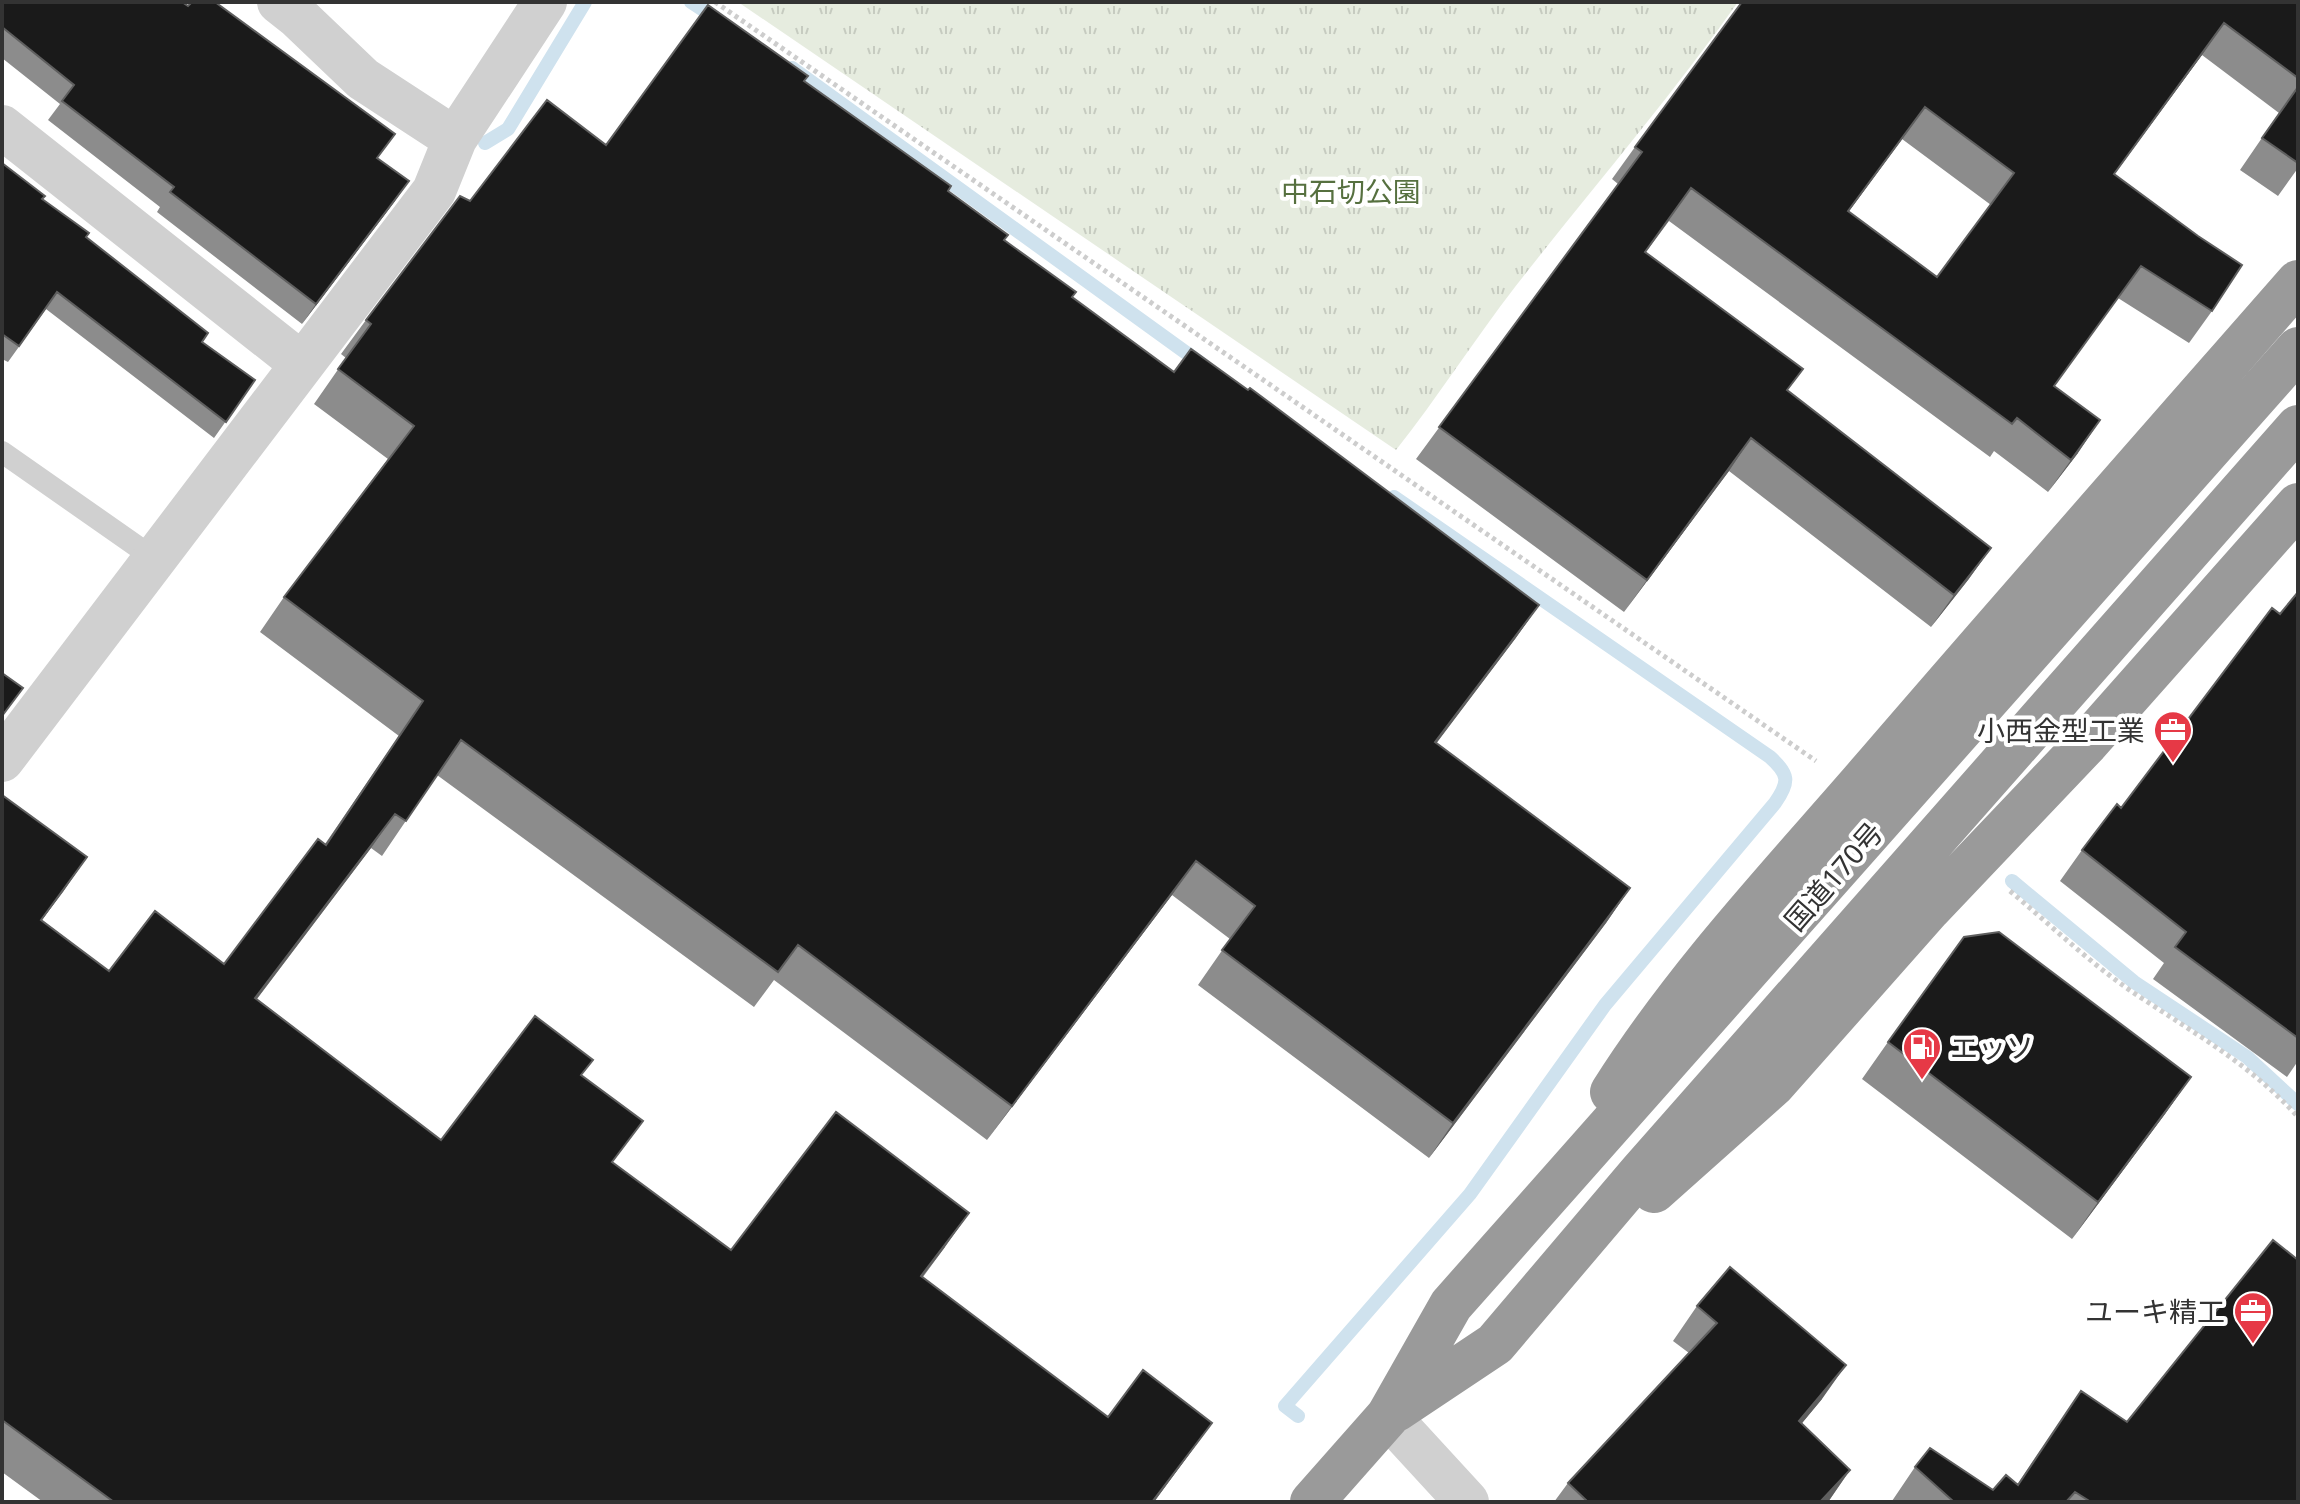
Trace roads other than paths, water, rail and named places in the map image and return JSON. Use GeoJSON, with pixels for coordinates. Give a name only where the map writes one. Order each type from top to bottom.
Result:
{"type":"FeatureCollection","features":[{"type":"Feature","properties":{"kind":"highway"},"geometry":{"type":"LineString","coordinates":[[1570,1172],[1607,1101],[1640,1048],[1710,957],[2298,282]]}},
{"type":"Feature","properties":{"kind":"highway","name":"国道170号"},"geometry":{"type":"LineString","coordinates":[[1312,1502],[1388,1416],[1451,1305],[2298,349]]}},
{"type":"Feature","properties":{"kind":"highway","name":"国道170号"},"geometry":{"type":"LineString","coordinates":[[1388,1416],[1495,1344],[1651,1160],[2298,427]]}},
{"type":"Feature","properties":{"kind":"highway"},"geometry":{"type":"LineString","coordinates":[[1564,1265],[1705,1148],[1774,1084],[1929,909],[2294,518]]}},
{"type":"Feature","properties":{"kind":"street"},"geometry":{"type":"LineString","coordinates":[[279,2],[363,79],[455,139]]}},
{"type":"Feature","properties":{"kind":"street"},"geometry":{"type":"LineString","coordinates":[[2,760],[434,191],[455,139],[545,2]]}},
{"type":"Feature","properties":{"kind":"street"},"geometry":{"type":"LineString","coordinates":[[2,127],[302,364]]}},
{"type":"Feature","properties":{"kind":"street"},"geometry":{"type":"LineString","coordinates":[[1388,1416],[1467,1502]]}},
{"type":"Feature","properties":{"kind":"lane"},"geometry":{"type":"LineString","coordinates":[[2,452],[155,559]]}},
{"type":"Feature","properties":{"kind":"waterway"},"geometry":{"type":"LineString","coordinates":[[485,143],[508,129],[585,2]]}},
{"type":"Feature","properties":{"kind":"waterway"},"geometry":{"type":"LineString","coordinates":[[691,2],[717,19]]}},
{"type":"Feature","properties":{"kind":"waterway"},"geometry":{"type":"LineString","coordinates":[[792,68],[1203,365]]}},
{"type":"Feature","properties":{"kind":"waterway"},"geometry":{"type":"LineString","coordinates":[[1298,1416],[1285,1406],[1470,1194],[1605,1005],[1775,803],[1785,784],[1784,773],[1770,757],[1394,497]]}},
{"type":"Feature","properties":{"kind":"waterway"},"geometry":{"type":"LineString","coordinates":[[2012,881],[2134,982],[2247,1057],[2298,1104]]}},
{"type":"Feature","properties":{"kind":"place","name":"小西金型工業"},"geometry":{"type":"Point","coordinates":[2173,764]}},
{"type":"Feature","properties":{"kind":"place","name":"エッソ"},"geometry":{"type":"Point","coordinates":[1922,1081]}},
{"type":"Feature","properties":{"kind":"place","name":"ユーキ精工"},"geometry":{"type":"Point","coordinates":[2253,1345]}},
{"type":"Feature","properties":{"kind":"park label","name":"中石切公園"},"geometry":{"type":"Point","coordinates":[1351,191]}}]}
